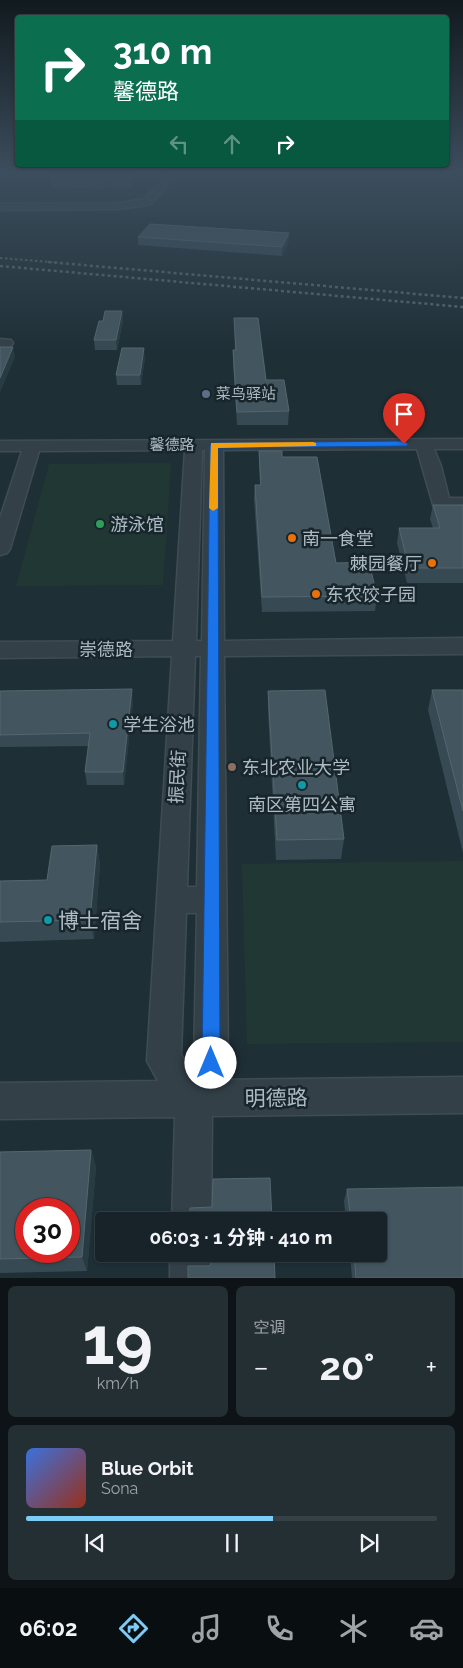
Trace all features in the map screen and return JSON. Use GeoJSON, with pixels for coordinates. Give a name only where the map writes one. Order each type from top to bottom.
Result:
{"type":"FeatureCollection","features":[{"type":"Feature","properties":{"kind":"street"},"geometry":{"type":"LineString","coordinates":[[0,343],[6,342],[0,351]]}},
{"type":"Feature","properties":{"kind":"street"},"geometry":{"type":"LineString","coordinates":[[423,444],[432,466],[441,504],[463,504]]}},
{"type":"Feature","properties":{"kind":"street","name":"馨德路"},"geometry":{"type":"LineString","coordinates":[[38,446],[58,459],[200,450],[463,444]]}},
{"type":"Feature","properties":{"kind":"street"},"geometry":{"type":"LineString","coordinates":[[0,446],[38,446],[0,549]]}},
{"type":"Feature","properties":{"kind":"street","name":"振民街"},"geometry":{"type":"LineString","coordinates":[[194,1099],[164,1061],[184,648],[200,572],[202,508],[200,450]]}},
{"type":"Feature","properties":{"kind":"street","name":"振民街"},"geometry":{"type":"LineString","coordinates":[[191,1212],[194,1099],[211,1063],[212,648],[200,572]]}},
{"type":"Feature","properties":{"kind":"street","name":"崇德路"},"geometry":{"type":"LineString","coordinates":[[0,650],[463,646]]}},
{"type":"Feature","properties":{"kind":"street"},"geometry":{"type":"LineString","coordinates":[[177,777],[212,777]]}},
{"type":"Feature","properties":{"kind":"street"},"geometry":{"type":"LineString","coordinates":[[171,900],[211,900]]}},
{"type":"Feature","properties":{"kind":"street","name":"明德路"},"geometry":{"type":"LineString","coordinates":[[0,1101],[463,1094]]}},
{"type":"Feature","properties":{"kind":"street"},"geometry":{"type":"LineString","coordinates":[[190,1262],[190,1278]]}},
{"type":"Feature","properties":{"kind":"green space","name":"游泳馆"},"geometry":{"type":"Polygon","coordinates":[[[171,463],[163,585],[16,586],[49,464],[171,463]]]}},
{"type":"Feature","properties":{"kind":"green space"},"geometry":{"type":"Polygon","coordinates":[[[463,861],[463,1042],[247,1044],[242,864],[463,861]]]}},
{"type":"Feature","properties":{"kind":"building"},"geometry":{"type":"Polygon","coordinates":[[[142,233],[289,233],[282,247],[138,237],[142,233]]]}},
{"type":"Feature","properties":{"kind":"building"},"geometry":{"type":"Polygon","coordinates":[[[105,311],[122,311],[116,340],[94,340],[99,321],[103,321],[105,311]]]}},
{"type":"Feature","properties":{"kind":"building"},"geometry":{"type":"Polygon","coordinates":[[[234,318],[258,318],[266,380],[284,380],[289,411],[237,412],[233,350],[236,350],[234,318]]]}},
{"type":"Feature","properties":{"kind":"building"},"geometry":{"type":"Polygon","coordinates":[[[0,347],[13,347],[0,378],[0,347]]]}},
{"type":"Feature","properties":{"kind":"building"},"geometry":{"type":"Polygon","coordinates":[[[122,348],[144,348],[140,375],[116,375],[122,348]]]}},
{"type":"Feature","properties":{"kind":"building"},"geometry":{"type":"Polygon","coordinates":[[[259,451],[282,451],[282,457],[317,457],[336,563],[369,562],[377,596],[262,597],[255,485],[261,485],[259,451]]]}},
{"type":"Feature","properties":{"kind":"building","name":"棘园餐厅"},"geometry":{"type":"Polygon","coordinates":[[[433,505],[463,505],[463,568],[409,568],[399,528],[440,528],[433,505]]]}},
{"type":"Feature","properties":{"kind":"building"},"geometry":{"type":"Polygon","coordinates":[[[132,689],[123,772],[85,772],[90,733],[0,735],[0,691],[132,689]]]}},
{"type":"Feature","properties":{"kind":"building","name":"南区第四公寓"},"geometry":{"type":"Polygon","coordinates":[[[325,690],[344,839],[277,840],[268,691],[325,690]]]}},
{"type":"Feature","properties":{"kind":"building"},"geometry":{"type":"Polygon","coordinates":[[[432,690],[463,690],[463,811],[432,690]]]}},
{"type":"Feature","properties":{"kind":"building","name":"博士宿舍"},"geometry":{"type":"Polygon","coordinates":[[[97,845],[90,920],[0,922],[0,881],[47,880],[52,846],[97,845]]]}},
{"type":"Feature","properties":{"kind":"building"},"geometry":{"type":"Polygon","coordinates":[[[91,1150],[82,1257],[80,1257],[80,1198],[15,1198],[15,1259],[0,1259],[0,1152],[91,1150]]]}},
{"type":"Feature","properties":{"kind":"building"},"geometry":{"type":"Polygon","coordinates":[[[270,1178],[272,1212],[190,1212],[190,1208],[212,1207],[213,1179],[270,1178]]]}},
{"type":"Feature","properties":{"kind":"building"},"geometry":{"type":"Polygon","coordinates":[[[463,1187],[463,1278],[356,1278],[355,1262],[387,1262],[387,1212],[350,1212],[347,1189],[463,1187]]]}},
{"type":"Feature","properties":{"kind":"building"},"geometry":{"type":"Polygon","coordinates":[[[211,1262],[274,1262],[275,1278],[188,1278],[188,1266],[209,1266],[211,1262]]]}},
{"type":"Feature","properties":{"kind":"railway"},"geometry":{"type":"LineString","coordinates":[[0,258],[63,263]]}},
{"type":"Feature","properties":{"kind":"railway"},"geometry":{"type":"LineString","coordinates":[[48,262],[463,298]]}},
{"type":"Feature","properties":{"kind":"railway"},"geometry":{"type":"LineString","coordinates":[[0,266],[463,307]]}},
{"type":"Feature","properties":{"kind":"slow traffic"},"geometry":{"type":"LineString","coordinates":[[213,508],[214,445],[313,444]]}},
{"type":"Feature","properties":{"kind":"place","name":"菜鸟驿站"},"geometry":{"type":"Point","coordinates":[206,394]}},
{"type":"Feature","properties":{"kind":"place","name":"游泳馆"},"geometry":{"type":"Point","coordinates":[100,524]}},
{"type":"Feature","properties":{"kind":"place","name":"南一食堂"},"geometry":{"type":"Point","coordinates":[292,538]}},
{"type":"Feature","properties":{"kind":"place","name":"棘园餐厅"},"geometry":{"type":"Point","coordinates":[432,563]}},
{"type":"Feature","properties":{"kind":"place","name":"东农饺子园"},"geometry":{"type":"Point","coordinates":[316,594]}},
{"type":"Feature","properties":{"kind":"place","name":"学生浴池"},"geometry":{"type":"Point","coordinates":[113,724]}},
{"type":"Feature","properties":{"kind":"place","name":"东北农业大学"},"geometry":{"type":"Point","coordinates":[232,767]}},
{"type":"Feature","properties":{"kind":"place","name":"南区第四公寓"},"geometry":{"type":"Point","coordinates":[302,785]}},
{"type":"Feature","properties":{"kind":"place","name":"博士宿舍"},"geometry":{"type":"Point","coordinates":[48,920]}},
{"type":"Feature","properties":{"kind":"route"},"geometry":{"type":"LineString","coordinates":[[211,1063],[214,445],[404,444]]}}]}
